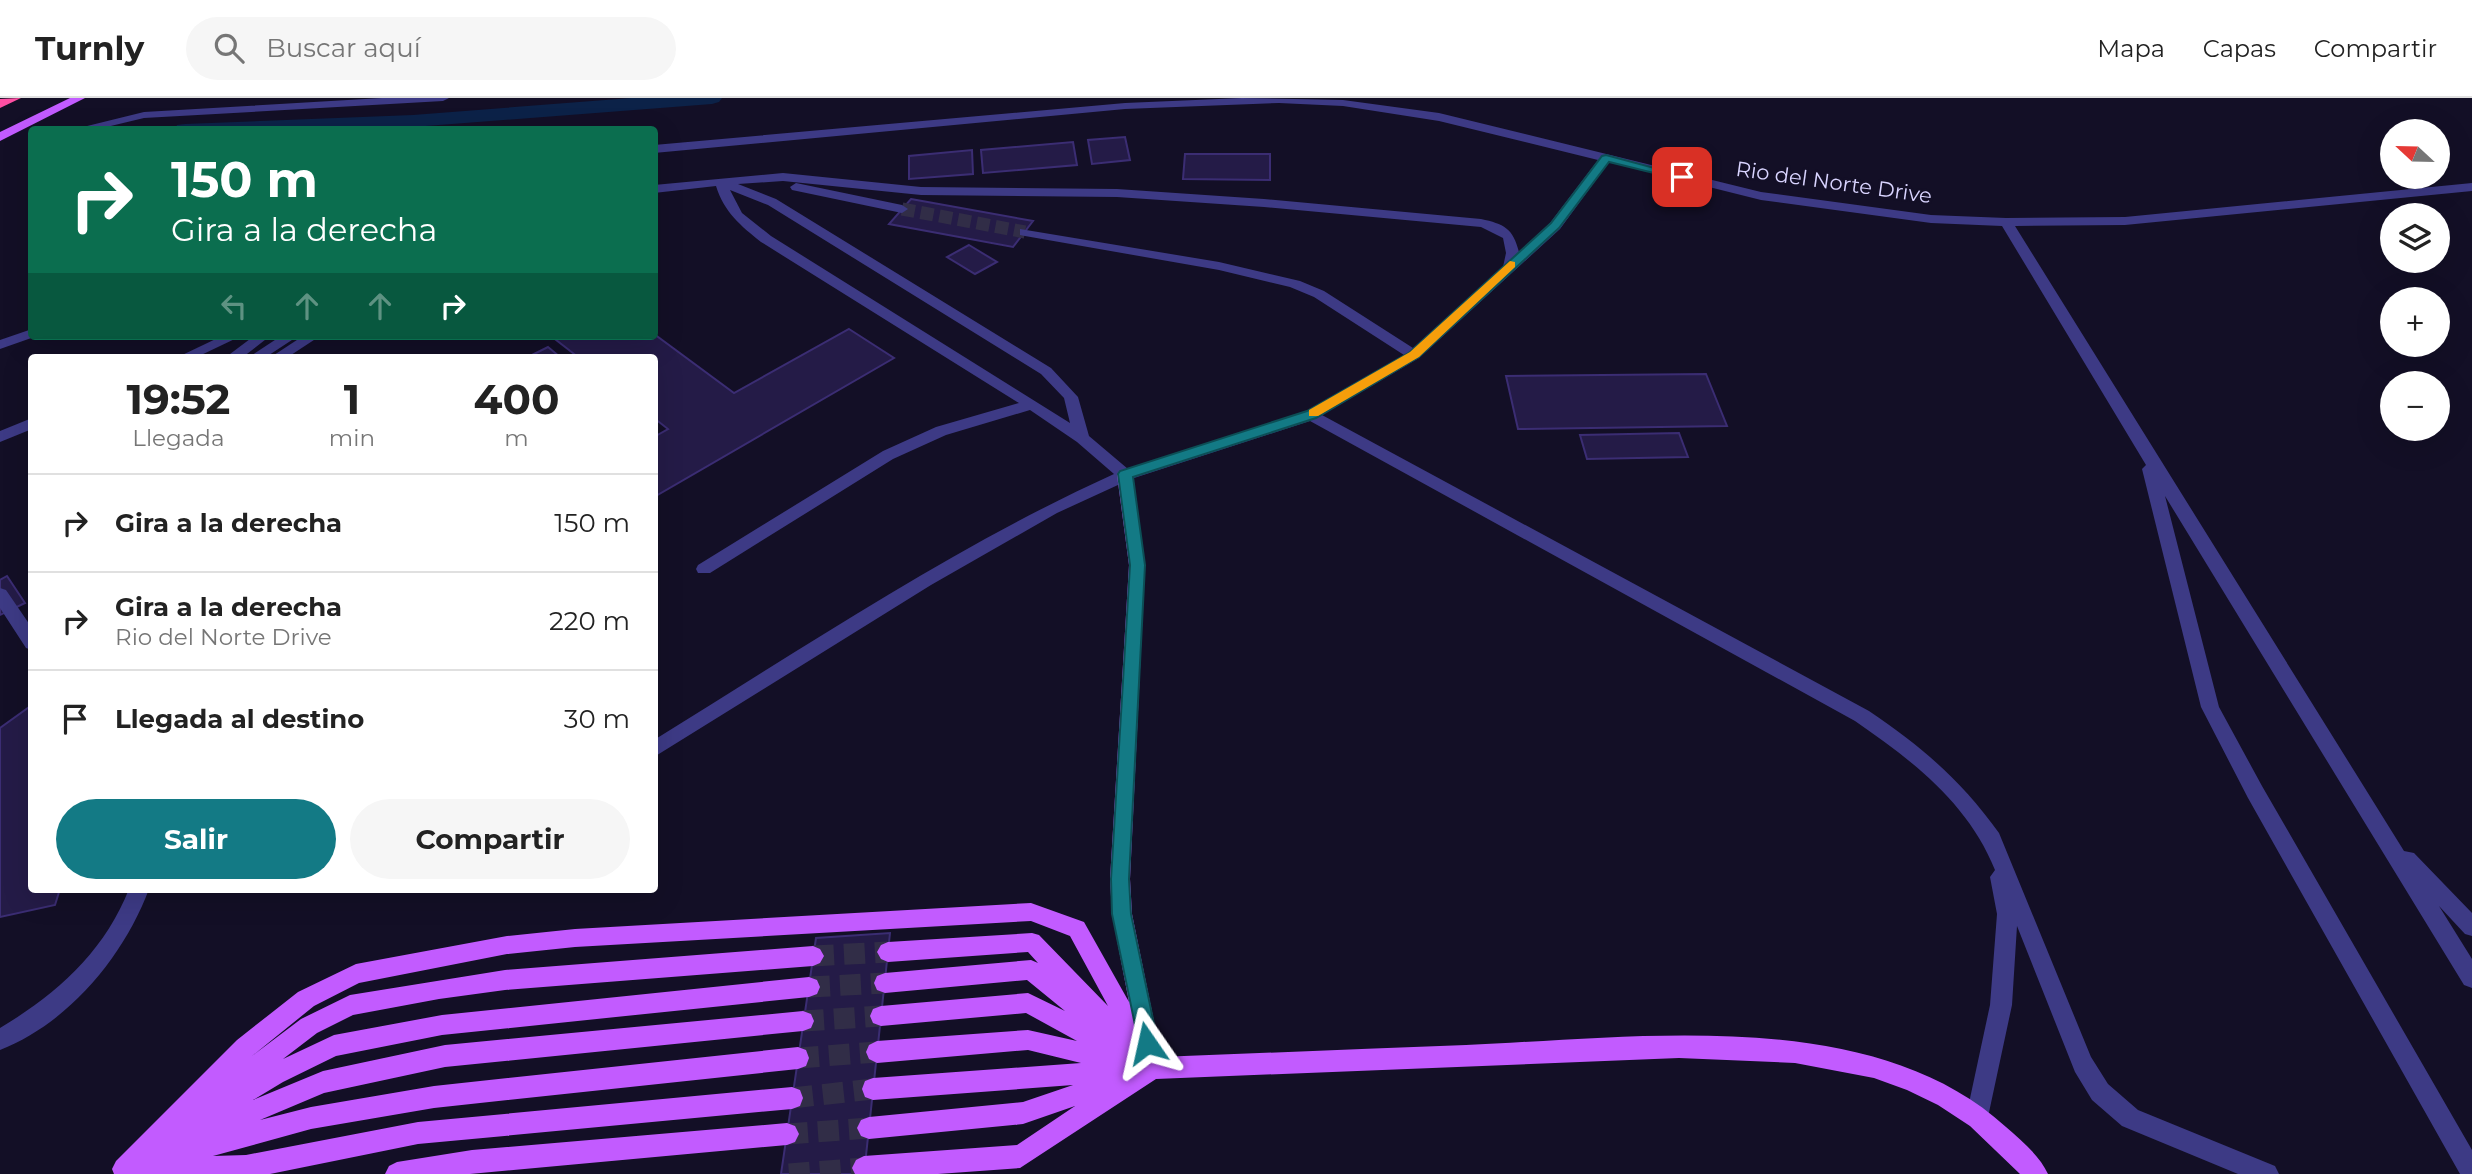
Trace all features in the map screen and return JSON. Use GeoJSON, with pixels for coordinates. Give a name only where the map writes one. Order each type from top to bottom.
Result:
{"type":"FeatureCollection","features":[{"type":"Feature","properties":{"kind":"highway"},"geometry":{"type":"LineString","coordinates":[[0,104],[14,98]]}},
{"type":"Feature","properties":{"kind":"main road"},"geometry":{"type":"LineString","coordinates":[[0,137],[79,98]]}},
{"type":"Feature","properties":{"kind":"main road"},"geometry":{"type":"LineString","coordinates":[[1125,474],[1137,565],[1120,879],[1122,914],[1153,1068]]}},
{"type":"Feature","properties":{"kind":"main road"},"geometry":{"type":"LineString","coordinates":[[128,1173],[245,1047],[306,999],[356,974],[446,955],[561,940],[1031,912],[1077,929],[1153,1068]]}},
{"type":"Feature","properties":{"kind":"main road"},"geometry":{"type":"LineString","coordinates":[[888,952],[1032,942],[1153,1068]]}},
{"type":"Feature","properties":{"kind":"main road"},"geometry":{"type":"LineString","coordinates":[[128,1173],[234,1080],[309,1026],[350,1005],[505,980],[813,956]]}},
{"type":"Feature","properties":{"kind":"main road"},"geometry":{"type":"LineString","coordinates":[[885,983],[1031,970],[1153,1068]]}},
{"type":"Feature","properties":{"kind":"main road"},"geometry":{"type":"LineString","coordinates":[[128,1173],[275,1074],[334,1046],[442,1025],[809,987]]}},
{"type":"Feature","properties":{"kind":"main road"},"geometry":{"type":"LineString","coordinates":[[881,1016],[1028,1003],[1153,1068]]}},
{"type":"Feature","properties":{"kind":"main road"},"geometry":{"type":"LineString","coordinates":[[128,1173],[234,1118],[336,1079],[444,1056],[803,1021]]}},
{"type":"Feature","properties":{"kind":"main road"},"geometry":{"type":"LineString","coordinates":[[877,1052],[1028,1040],[1153,1068]]}},
{"type":"Feature","properties":{"kind":"main road"},"geometry":{"type":"LineString","coordinates":[[873,1089],[1153,1068],[1679,1046],[1741,1046],[1811,1055],[1870,1067],[1925,1086],[1977,1117],[2036,1174]]}},
{"type":"Feature","properties":{"kind":"main road"},"geometry":{"type":"LineString","coordinates":[[128,1173],[311,1118],[433,1097],[798,1058]]}},
{"type":"Feature","properties":{"kind":"main road"},"geometry":{"type":"LineString","coordinates":[[869,1128],[1023,1113],[1153,1068]]}},
{"type":"Feature","properties":{"kind":"main road"},"geometry":{"type":"LineString","coordinates":[[864,1168],[1020,1156],[1153,1068]]}},
{"type":"Feature","properties":{"kind":"main road"},"geometry":{"type":"LineString","coordinates":[[128,1173],[246,1167],[418,1133],[792,1098]]}},
{"type":"Feature","properties":{"kind":"main road"},"geometry":{"type":"LineString","coordinates":[[397,1174],[472,1162],[787,1134]]}},
{"type":"Feature","properties":{"kind":"street"},"geometry":{"type":"LineString","coordinates":[[94,126],[144,115],[443,98]]}},
{"type":"Feature","properties":{"kind":"street","name":"Rio del Norte Drive"},"geometry":{"type":"LineString","coordinates":[[658,149],[1125,106],[1279,100],[1354,104],[1438,117],[1761,196],[1931,219],[2006,222],[2138,220],[2472,187]]}},
{"type":"Feature","properties":{"kind":"street"},"geometry":{"type":"LineString","coordinates":[[658,748],[998,538],[1125,474],[1311,415],[1414,355],[1555,226],[1606,158]]}},
{"type":"Feature","properties":{"kind":"street"},"geometry":{"type":"LineString","coordinates":[[658,189],[755,178],[804,177],[897,189],[957,193],[1117,193],[1264,203],[1494,226],[1509,236],[1513,253],[1509,266]]}},
{"type":"Feature","properties":{"kind":"street"},"geometry":{"type":"LineString","coordinates":[[755,178],[902,209]]}},
{"type":"Feature","properties":{"kind":"street"},"geometry":{"type":"LineString","coordinates":[[721,182],[727,204],[736,216],[766,239],[1031,404],[1082,438],[1125,474]]}},
{"type":"Feature","properties":{"kind":"street"},"geometry":{"type":"LineString","coordinates":[[721,182],[772,202],[1046,371],[1071,397],[1082,438]]}},
{"type":"Feature","properties":{"kind":"street"},"geometry":{"type":"LineString","coordinates":[[2006,222],[2145,452],[2472,978]]}},
{"type":"Feature","properties":{"kind":"street"},"geometry":{"type":"LineString","coordinates":[[1025,232],[1219,266],[1294,284],[1319,294],[1414,355]]}},
{"type":"Feature","properties":{"kind":"street"},"geometry":{"type":"LineString","coordinates":[[0,345],[28,334]]}},
{"type":"Feature","properties":{"kind":"street"},"geometry":{"type":"LineString","coordinates":[[192,354],[225,340]]}},
{"type":"Feature","properties":{"kind":"street"},"geometry":{"type":"LineString","coordinates":[[237,354],[257,340]]}},
{"type":"Feature","properties":{"kind":"street"},"geometry":{"type":"LineString","coordinates":[[261,354],[284,340]]}},
{"type":"Feature","properties":{"kind":"street"},"geometry":{"type":"LineString","coordinates":[[283,354],[306,340]]}},
{"type":"Feature","properties":{"kind":"street"},"geometry":{"type":"LineString","coordinates":[[704,569],[888,455],[941,431],[1031,404]]}},
{"type":"Feature","properties":{"kind":"street"},"geometry":{"type":"LineString","coordinates":[[1311,415],[1861,716],[1910,749],[1940,775],[1969,806],[1993,839],[2083,1064],[2100,1093],[2130,1118],[2267,1174]]}},
{"type":"Feature","properties":{"kind":"street"},"geometry":{"type":"LineString","coordinates":[[0,437],[28,425]]}},
{"type":"Feature","properties":{"kind":"street"},"geometry":{"type":"LineString","coordinates":[[2145,452],[2210,707],[2255,792],[2472,1173]]}},
{"type":"Feature","properties":{"kind":"street"},"geometry":{"type":"LineString","coordinates":[[0,594],[28,637]]}},
{"type":"Feature","properties":{"kind":"street"},"geometry":{"type":"LineString","coordinates":[[2381,831],[2472,927]]}},
{"type":"Feature","properties":{"kind":"street"},"geometry":{"type":"LineString","coordinates":[[1977,1117],[2001,1005],[2007,914],[1993,839]]}},
{"type":"Feature","properties":{"kind":"street"},"geometry":{"type":"LineString","coordinates":[[0,1040],[65,996],[93,968],[118,939],[138,893]]}},
{"type":"Feature","properties":{"kind":"building"},"geometry":{"type":"Polygon","coordinates":[[[1125,137],[1130,160],[1092,164],[1088,140],[1125,137]]]}},
{"type":"Feature","properties":{"kind":"building"},"geometry":{"type":"Polygon","coordinates":[[[1073,142],[1077,165],[983,173],[981,150],[1073,142]]]}},
{"type":"Feature","properties":{"kind":"building"},"geometry":{"type":"Polygon","coordinates":[[[972,150],[973,174],[909,179],[909,156],[972,150]]]}},
{"type":"Feature","properties":{"kind":"building"},"geometry":{"type":"Polygon","coordinates":[[[1185,154],[1270,154],[1270,180],[1183,179],[1185,154]]]}},
{"type":"Feature","properties":{"kind":"building"},"geometry":{"type":"Polygon","coordinates":[[[911,199],[1033,221],[1013,247],[889,224],[911,199]]]}},
{"type":"Feature","properties":{"kind":"building"},"geometry":{"type":"Polygon","coordinates":[[[969,245],[997,262],[975,274],[947,257],[969,245]]]}},
{"type":"Feature","properties":{"kind":"building"},"geometry":{"type":"Polygon","coordinates":[[[849,329],[894,358],[658,495],[658,435],[668,429],[658,421],[658,354],[574,354],[556,340],[658,340],[658,337],[734,393],[849,329]]]}},
{"type":"Feature","properties":{"kind":"building"},"geometry":{"type":"Polygon","coordinates":[[[548,347],[556,354],[534,354],[548,347]]]}},
{"type":"Feature","properties":{"kind":"building"},"geometry":{"type":"Polygon","coordinates":[[[1706,374],[1727,426],[1518,429],[1506,376],[1706,374]]]}},
{"type":"Feature","properties":{"kind":"building"},"geometry":{"type":"Polygon","coordinates":[[[1679,433],[1688,457],[1587,459],[1580,435],[1679,433]]]}},
{"type":"Feature","properties":{"kind":"building"},"geometry":{"type":"Polygon","coordinates":[[[7,576],[25,603],[0,615],[0,580],[7,576]]]}},
{"type":"Feature","properties":{"kind":"building"},"geometry":{"type":"Polygon","coordinates":[[[28,708],[28,893],[59,893],[55,905],[0,917],[0,728],[28,708]]]}},
{"type":"Feature","properties":{"kind":"building"},"geometry":{"type":"Polygon","coordinates":[[[890,933],[864,1174],[781,1174],[816,938],[890,933]]]}},
{"type":"Feature","properties":{"kind":"waterway"},"geometry":{"type":"LineString","coordinates":[[286,126],[413,121],[712,98]]}},
{"type":"Feature","properties":{"kind":"tunnel"},"geometry":{"type":"LineString","coordinates":[[902,209],[1025,232]]}},
{"type":"Feature","properties":{"kind":"tunnel"},"geometry":{"type":"LineString","coordinates":[[813,956],[888,952]]}},
{"type":"Feature","properties":{"kind":"tunnel"},"geometry":{"type":"LineString","coordinates":[[809,987],[885,983]]}},
{"type":"Feature","properties":{"kind":"tunnel"},"geometry":{"type":"LineString","coordinates":[[803,1021],[881,1016]]}},
{"type":"Feature","properties":{"kind":"tunnel"},"geometry":{"type":"LineString","coordinates":[[798,1058],[877,1052]]}},
{"type":"Feature","properties":{"kind":"tunnel"},"geometry":{"type":"LineString","coordinates":[[792,1098],[873,1089]]}},
{"type":"Feature","properties":{"kind":"tunnel"},"geometry":{"type":"LineString","coordinates":[[787,1134],[869,1128]]}},
{"type":"Feature","properties":{"kind":"tunnel"},"geometry":{"type":"LineString","coordinates":[[789,1174],[864,1168]]}},
{"type":"Feature","properties":{"kind":"slow traffic"},"geometry":{"type":"LineString","coordinates":[[1314,413],[1414,355],[1510,265]]}},
{"type":"Feature","properties":{"kind":"route"},"geometry":{"type":"LineString","coordinates":[[1147,1043],[1122,914],[1120,879],[1137,565],[1125,474],[1311,415],[1414,355],[1555,226],[1606,158],[1682,177]]}}]}
